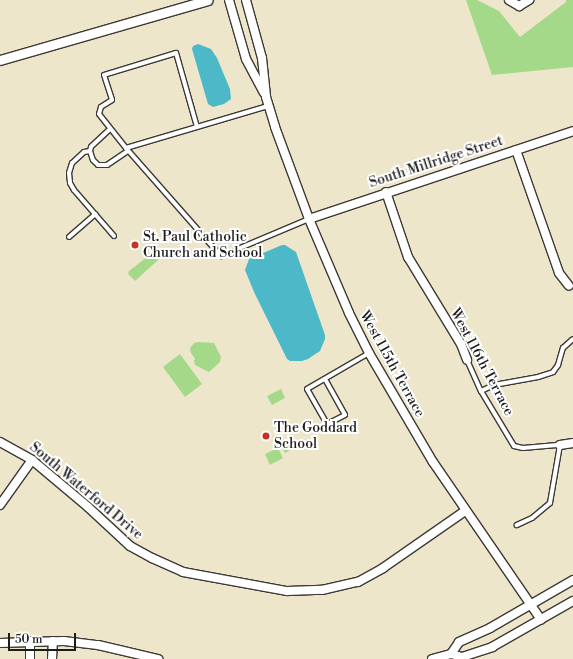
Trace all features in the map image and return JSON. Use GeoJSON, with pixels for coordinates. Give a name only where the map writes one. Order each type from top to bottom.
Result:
{"type":"FeatureCollection","features":[{"type":"Feature","properties":{"kind":"street"},"geometry":{"type":"LineString","coordinates":[[0,60],[208,0]]}},
{"type":"Feature","properties":{"kind":"street","name":"West 115th Terrace"},"geometry":{"type":"LineString","coordinates":[[229,0],[246,59],[266,97]]}},
{"type":"Feature","properties":{"kind":"street","name":"West 115th Terrace"},"geometry":{"type":"LineString","coordinates":[[246,0],[262,58],[268,106],[308,219],[338,290],[369,353],[411,427],[465,511],[541,620]]}},
{"type":"Feature","properties":{"kind":"street"},"geometry":{"type":"LineString","coordinates":[[509,0],[519,6],[530,0]]}},
{"type":"Feature","properties":{"kind":"street","name":"South Millridge Street"},"geometry":{"type":"LineString","coordinates":[[308,219],[573,131]]}},
{"type":"Feature","properties":{"kind":"street"},"geometry":{"type":"LineString","coordinates":[[516,150],[559,273],[571,288]]}},
{"type":"Feature","properties":{"kind":"street","name":"West 116th Terrace"},"geometry":{"type":"LineString","coordinates":[[386,192],[408,257],[461,344],[467,360]]}},
{"type":"Feature","properties":{"kind":"street","name":"South Waterford Drive"},"geometry":{"type":"LineString","coordinates":[[0,442],[32,460],[88,507],[130,546],[152,558],[183,572],[288,591],[322,590],[358,582],[383,568],[465,511]]}},
{"type":"Feature","properties":{"kind":"street","name":"West 116th Terrace"},"geometry":{"type":"LineString","coordinates":[[560,445],[573,443]]}},
{"type":"Feature","properties":{"kind":"street"},"geometry":{"type":"LineString","coordinates":[[0,505],[32,460]]}},
{"type":"Feature","properties":{"kind":"street"},"geometry":{"type":"LineString","coordinates":[[452,656],[459,642],[490,628],[573,580]]}},
{"type":"Feature","properties":{"kind":"street"},"geometry":{"type":"LineString","coordinates":[[432,659],[452,656],[462,657],[481,652],[505,641],[573,601]]}},
{"type":"Feature","properties":{"kind":"street"},"geometry":{"type":"LineString","coordinates":[[30,641],[30,659]]}},
{"type":"Feature","properties":{"kind":"street"},"geometry":{"type":"LineString","coordinates":[[52,659],[53,641]]}},
{"type":"Feature","properties":{"kind":"street"},"geometry":{"type":"LineString","coordinates":[[0,643],[53,641],[98,645],[158,659]]}},
{"type":"Feature","properties":{"kind":"lane"},"geometry":{"type":"LineString","coordinates":[[197,127],[176,54],[104,75],[112,100],[101,107],[99,114],[127,149],[221,256],[308,219]]}},
{"type":"Feature","properties":{"kind":"lane"},"geometry":{"type":"LineString","coordinates":[[110,129],[91,147],[90,151],[93,160],[102,166],[112,162],[127,149],[268,106]]}},
{"type":"Feature","properties":{"kind":"lane"},"geometry":{"type":"LineString","coordinates":[[90,151],[84,152],[72,163],[69,173],[70,183],[74,190],[114,236]]}},
{"type":"Feature","properties":{"kind":"lane"},"geometry":{"type":"LineString","coordinates":[[69,237],[95,214]]}},
{"type":"Feature","properties":{"kind":"lane"},"geometry":{"type":"LineString","coordinates":[[481,391],[494,385],[538,378],[553,372],[558,365],[563,348],[573,339]]}},
{"type":"Feature","properties":{"kind":"lane"},"geometry":{"type":"LineString","coordinates":[[326,378],[345,415],[327,424],[307,389],[369,353]]}},
{"type":"Feature","properties":{"kind":"lane","name":"West 116th Terrace"},"geometry":{"type":"LineString","coordinates":[[467,360],[481,391],[514,446],[523,448],[560,445]]}},
{"type":"Feature","properties":{"kind":"lane"},"geometry":{"type":"LineString","coordinates":[[517,525],[532,518],[550,503],[560,445]]}},
{"type":"Feature","properties":{"kind":"green space"},"geometry":{"type":"Polygon","coordinates":[[[466,0],[477,0],[499,11],[520,37],[566,2],[566,0],[573,0],[573,67],[492,75],[466,0]]]}},
{"type":"Feature","properties":{"kind":"green space"},"geometry":{"type":"Polygon","coordinates":[[[153,254],[158,260],[135,281],[128,274],[129,271],[153,254]]]}},
{"type":"Feature","properties":{"kind":"green space"},"geometry":{"type":"Polygon","coordinates":[[[194,343],[214,343],[221,357],[220,362],[209,372],[195,365],[195,359],[191,353],[190,348],[194,343]]]}},
{"type":"Feature","properties":{"kind":"green space"},"geometry":{"type":"Polygon","coordinates":[[[180,354],[202,384],[185,397],[163,367],[180,354]]]}},
{"type":"Feature","properties":{"kind":"green space"},"geometry":{"type":"Polygon","coordinates":[[[281,389],[285,398],[272,405],[267,396],[281,389]]]}},
{"type":"Feature","properties":{"kind":"green space"},"geometry":{"type":"Polygon","coordinates":[[[293,437],[298,446],[285,453],[280,444],[293,437]]]}},
{"type":"Feature","properties":{"kind":"green space"},"geometry":{"type":"Polygon","coordinates":[[[278,448],[283,458],[270,465],[265,454],[278,448]]]}},
{"type":"Feature","properties":{"kind":"water"},"geometry":{"type":"Polygon","coordinates":[[[198,44],[211,49],[217,58],[230,89],[231,99],[224,104],[213,107],[208,104],[192,49],[193,46],[198,44]]]}},
{"type":"Feature","properties":{"kind":"water"},"geometry":{"type":"Polygon","coordinates":[[[285,245],[296,252],[325,335],[320,351],[302,361],[290,361],[287,359],[254,292],[245,270],[249,259],[285,245]]]}},
{"type":"Feature","properties":{"kind":"place","name":"St. Paul Catholic Church and School"},"geometry":{"type":"Point","coordinates":[135,245]}},
{"type":"Feature","properties":{"kind":"place","name":"The Goddard School"},"geometry":{"type":"Point","coordinates":[266,436]}}]}
